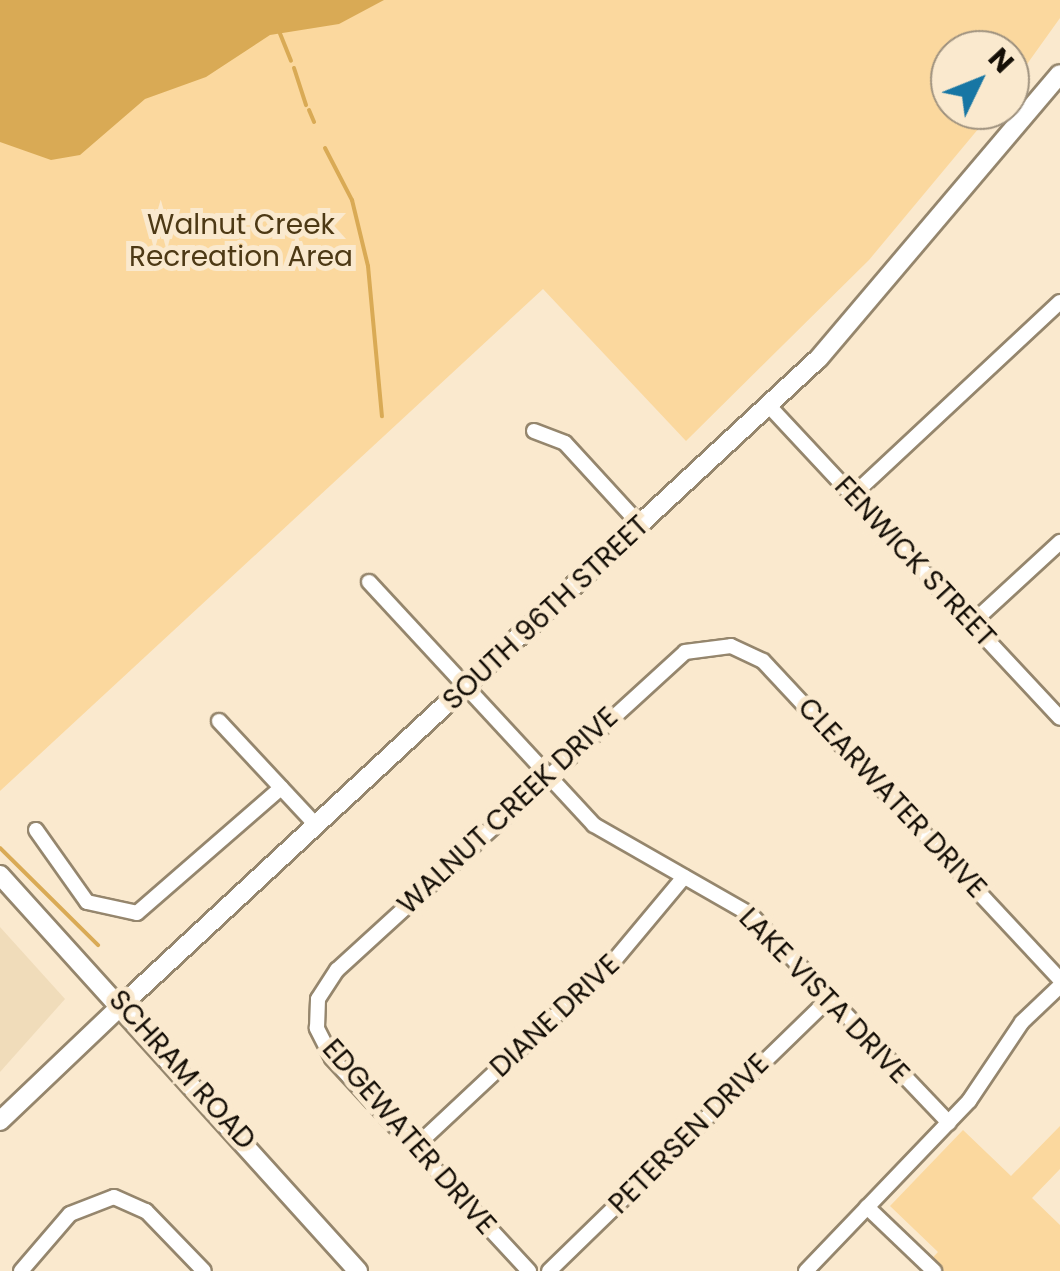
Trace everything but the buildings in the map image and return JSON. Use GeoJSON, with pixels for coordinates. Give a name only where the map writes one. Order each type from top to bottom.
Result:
{"type":"FeatureCollection","features":[{"type":"Feature","properties":{"kind":"main road","name":"SOUTH 96TH STREET"},"geometry":{"type":"LineString","coordinates":[[0,1121],[770,407],[917,253],[1060,74]]}},
{"type":"Feature","properties":{"kind":"main road","name":"SCHRAM ROAD"},"geometry":{"type":"LineString","coordinates":[[0,875],[123,1004],[358,1271]]}},
{"type":"Feature","properties":{"kind":"street"},"geometry":{"type":"LineString","coordinates":[[853,495],[1060,302]]}},
{"type":"Feature","properties":{"kind":"street","name":"FENWICK STREET"},"geometry":{"type":"LineString","coordinates":[[770,407],[1060,718]]}},
{"type":"Feature","properties":{"kind":"street"},"geometry":{"type":"LineString","coordinates":[[534,432],[565,444],[641,526]]}},
{"type":"Feature","properties":{"kind":"street"},"geometry":{"type":"LineString","coordinates":[[972,624],[1060,542]]}},
{"type":"Feature","properties":{"kind":"street","name":"LAKE VISTA DRIVE"},"geometry":{"type":"LineString","coordinates":[[369,582],[594,825],[751,915],[949,1123]]}},
{"type":"Feature","properties":{"kind":"street","name":"WALNUT CREEK DRIVE"},"geometry":{"type":"LineString","coordinates":[[321,992],[666,666],[707,646]]}},
{"type":"Feature","properties":{"kind":"street","name":"CLEARWATER DRIVE"},"geometry":{"type":"LineString","coordinates":[[707,646],[742,650],[774,671],[1060,982]]}},
{"type":"Feature","properties":{"kind":"street"},"geometry":{"type":"LineString","coordinates":[[219,721],[316,825]]}},
{"type":"Feature","properties":{"kind":"street"},"geometry":{"type":"LineString","coordinates":[[36,830],[88,902],[137,913],[281,788]]}},
{"type":"Feature","properties":{"kind":"street","name":"DIANE DRIVE"},"geometry":{"type":"LineString","coordinates":[[415,1147],[613,962],[684,877]]}},
{"type":"Feature","properties":{"kind":"street"},"geometry":{"type":"LineString","coordinates":[[806,1271],[949,1123],[1060,982]]}},
{"type":"Feature","properties":{"kind":"street","name":"EDGEWATER DRIVE"},"geometry":{"type":"LineString","coordinates":[[321,992],[316,1018],[326,1049],[530,1271]]}},
{"type":"Feature","properties":{"kind":"street","name":"PETERSEN DRIVE"},"geometry":{"type":"LineString","coordinates":[[548,1271],[830,998]]}},
{"type":"Feature","properties":{"kind":"street"},"geometry":{"type":"LineString","coordinates":[[21,1271],[70,1214],[114,1197],[146,1211],[204,1271]]}},
{"type":"Feature","properties":{"kind":"street"},"geometry":{"type":"LineString","coordinates":[[867,1207],[934,1271]]}},
{"type":"Feature","properties":{"kind":"shaded area"},"geometry":{"type":"Polygon","coordinates":[[[0,0],[384,0],[339,24],[270,35],[206,77],[145,99],[80,155],[51,160],[0,142],[0,0]]]}},
{"type":"Feature","properties":{"kind":"shaded area"},"geometry":{"type":"Polygon","coordinates":[[[0,927],[65,999],[0,1072],[0,927]]]}},
{"type":"Feature","properties":{"kind":"green space","name":"Walnut Creek Recreation Area"},"geometry":{"type":"Polygon","coordinates":[[[0,0],[1060,0],[1060,18],[1030,60],[1030,30],[930,30],[930,130],[977,130],[869,260],[686,441],[543,289],[0,791],[0,0]]]}},
{"type":"Feature","properties":{"kind":"green space"},"geometry":{"type":"Polygon","coordinates":[[[1060,1126],[1060,1169],[1032,1198],[1060,1225],[1060,1271],[920,1271],[938,1252],[890,1206],[963,1130],[1011,1176],[1060,1126]]]}},
{"type":"Feature","properties":{"kind":"waterway"},"geometry":{"type":"LineString","coordinates":[[279,31],[291,61]]}},
{"type":"Feature","properties":{"kind":"waterway"},"geometry":{"type":"LineString","coordinates":[[294,68],[306,105]]}},
{"type":"Feature","properties":{"kind":"waterway"},"geometry":{"type":"LineString","coordinates":[[309,110],[314,122]]}},
{"type":"Feature","properties":{"kind":"waterway"},"geometry":{"type":"LineString","coordinates":[[325,148],[352,200],[368,266],[382,416]]}},
{"type":"Feature","properties":{"kind":"waterway"},"geometry":{"type":"LineString","coordinates":[[0,848],[98,945]]}}]}
